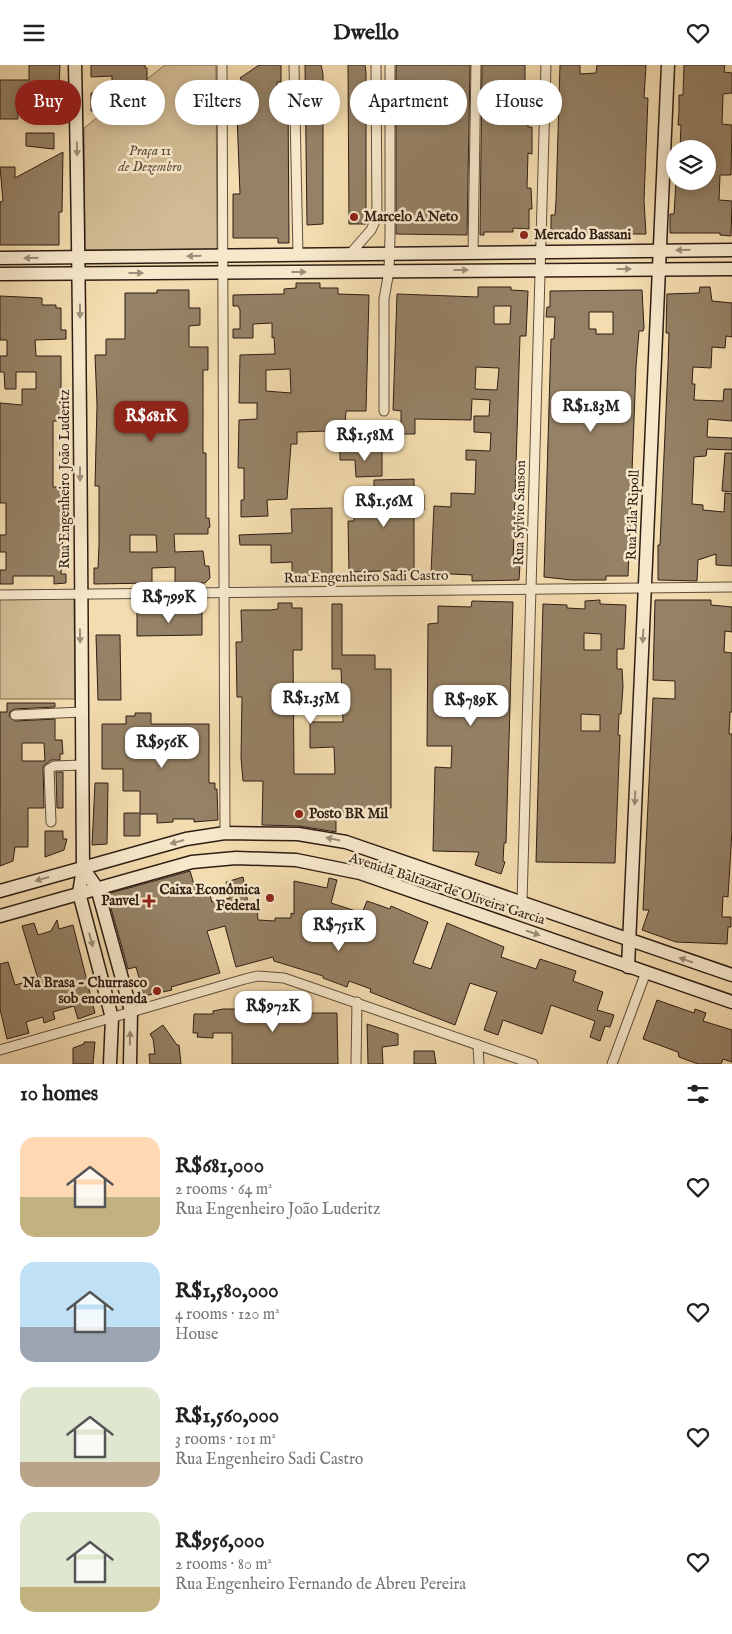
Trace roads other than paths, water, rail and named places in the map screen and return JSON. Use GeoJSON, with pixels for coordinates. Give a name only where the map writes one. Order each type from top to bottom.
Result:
{"type":"FeatureCollection","features":[{"type":"Feature","properties":{"kind":"street","name":"Rua Engenheiro João Luderitz"},"geometry":{"type":"LineString","coordinates":[[75,65],[80,257],[80,595],[83,868],[79,893]]}},
{"type":"Feature","properties":{"kind":"street"},"geometry":{"type":"LineString","coordinates":[[222,65],[225,833]]}},
{"type":"Feature","properties":{"kind":"street"},"geometry":{"type":"LineString","coordinates":[[294,65],[298,255]]}},
{"type":"Feature","properties":{"kind":"street"},"geometry":{"type":"LineString","coordinates":[[350,254],[371,230],[376,217],[376,65]]}},
{"type":"Feature","properties":{"kind":"street"},"geometry":{"type":"LineString","coordinates":[[384,411],[384,299],[390,254],[390,65]]}},
{"type":"Feature","properties":{"kind":"street"},"geometry":{"type":"LineString","coordinates":[[473,253],[476,65]]}},
{"type":"Feature","properties":{"kind":"street","name":"Rua Sylvio Sanson"},"geometry":{"type":"LineString","coordinates":[[522,902],[546,65]]}},
{"type":"Feature","properties":{"kind":"street","name":"Rua Lila Ripoll"},"geometry":{"type":"LineString","coordinates":[[628,967],[668,65]]}},
{"type":"Feature","properties":{"kind":"street"},"geometry":{"type":"LineString","coordinates":[[0,258],[732,250]]}},
{"type":"Feature","properties":{"kind":"street"},"geometry":{"type":"LineString","coordinates":[[0,274],[732,269]]}},
{"type":"Feature","properties":{"kind":"street","name":"Rua Engenheiro Sadi Castro"},"geometry":{"type":"LineString","coordinates":[[0,595],[732,587]]}},
{"type":"Feature","properties":{"kind":"street"},"geometry":{"type":"LineString","coordinates":[[15,715],[82,712]]}},
{"type":"Feature","properties":{"kind":"street"},"geometry":{"type":"LineString","coordinates":[[50,822],[49,769],[54,766],[82,765]]}},
{"type":"Feature","properties":{"kind":"street","name":"Avenida Baltazar de Oliveira Garcia"},"geometry":{"type":"LineString","coordinates":[[0,891],[186,839],[225,833],[298,833],[346,842],[732,975]]}},
{"type":"Feature","properties":{"kind":"street","name":"Avenida Baltazar de Oliveira Garcia"},"geometry":{"type":"LineString","coordinates":[[0,916],[192,862],[236,857],[296,860],[360,873],[732,1002]]}},
{"type":"Feature","properties":{"kind":"street"},"geometry":{"type":"LineString","coordinates":[[83,868],[97,888],[131,1011],[130,1064]]}},
{"type":"Feature","properties":{"kind":"street"},"geometry":{"type":"LineString","coordinates":[[79,893],[112,1018],[110,1064]]}},
{"type":"Feature","properties":{"kind":"street"},"geometry":{"type":"LineString","coordinates":[[612,1064],[646,972]]}},
{"type":"Feature","properties":{"kind":"street"},"geometry":{"type":"LineString","coordinates":[[0,1050],[258,976],[284,979],[357,1002],[533,1064]]}},
{"type":"Feature","properties":{"kind":"street"},"geometry":{"type":"LineString","coordinates":[[356,1064],[357,1002]]}},
{"type":"Feature","properties":{"kind":"street"},"geometry":{"type":"LineString","coordinates":[[478,1045],[479,1064]]}},
{"type":"Feature","properties":{"kind":"place","name":"Marcelo A Neto"},"geometry":{"type":"Point","coordinates":[354,217]}},
{"type":"Feature","properties":{"kind":"place","name":"Mercado Bassani"},"geometry":{"type":"Point","coordinates":[524,235]}},
{"type":"Feature","properties":{"kind":"place","name":"Posto BR Mil"},"geometry":{"type":"Point","coordinates":[299,814]}},
{"type":"Feature","properties":{"kind":"place","name":"Caixa Econômica Federal"},"geometry":{"type":"Point","coordinates":[270,898]}},
{"type":"Feature","properties":{"kind":"place","name":"Panvel"},"geometry":{"type":"Point","coordinates":[149,901]}},
{"type":"Feature","properties":{"kind":"place","name":"Na Brasa - Churrasco sob encomenda"},"geometry":{"type":"Point","coordinates":[157,991]}},
{"type":"Feature","properties":{"kind":"park label","name":"Praça 11 de Dezembro"},"geometry":{"type":"Point","coordinates":[150,159]}}]}
